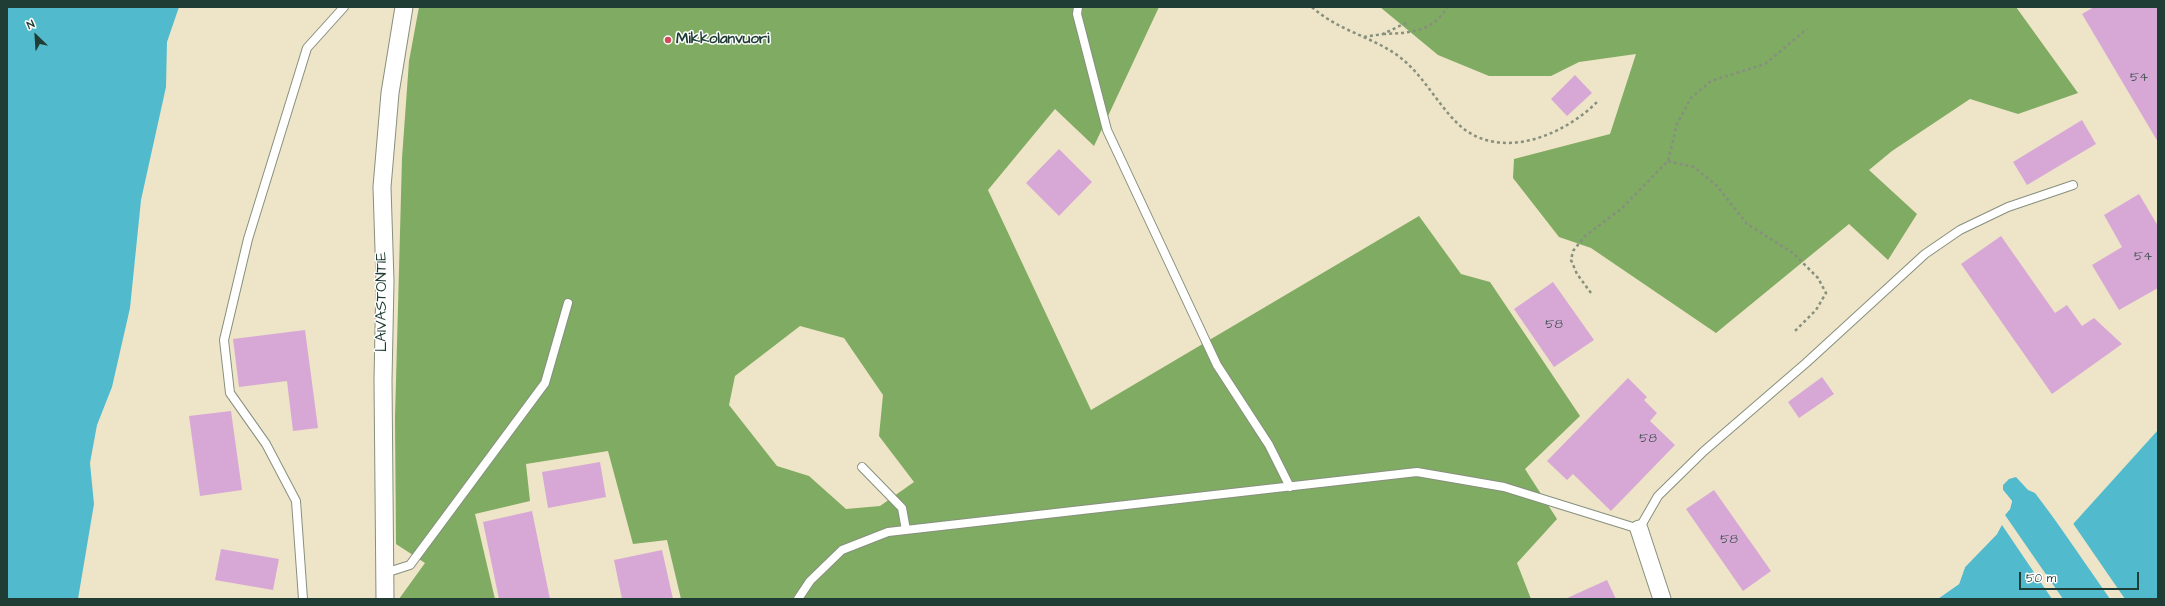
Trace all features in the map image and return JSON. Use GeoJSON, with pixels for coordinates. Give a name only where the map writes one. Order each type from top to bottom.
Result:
{"type":"FeatureCollection","features":[{"type":"Feature","properties":{"kind":"street","name":"LAIVASTONTIE"},"geometry":{"type":"LineString","coordinates":[[385,599],[383,380],[385,281],[382,187],[390,93],[404,7]]}},
{"type":"Feature","properties":{"kind":"street"},"geometry":{"type":"LineString","coordinates":[[1639,530],[1662,599]]}},
{"type":"Feature","properties":{"kind":"lane"},"geometry":{"type":"LineString","coordinates":[[303,599],[296,501],[266,444],[230,393],[224,340],[248,239],[307,48],[344,7]]}},
{"type":"Feature","properties":{"kind":"lane"},"geometry":{"type":"LineString","coordinates":[[1078,7],[1077,14],[1108,130],[1217,365],[1269,445],[1290,487]]}},
{"type":"Feature","properties":{"kind":"lane"},"geometry":{"type":"LineString","coordinates":[[798,599],[810,581],[842,550],[888,532],[1417,472],[1504,487],[1639,530],[1658,496],[1704,451],[1806,363],[1925,254],[1960,230],[2008,208],[2073,185]]}},
{"type":"Feature","properties":{"kind":"lane"},"geometry":{"type":"LineString","coordinates":[[384,573],[410,565],[545,384],[568,303]]}},
{"type":"Feature","properties":{"kind":"lane"},"geometry":{"type":"LineString","coordinates":[[862,467],[902,508],[906,530]]}},
{"type":"Feature","properties":{"kind":"path"},"geometry":{"type":"LineString","coordinates":[[1312,7],[1341,27],[1397,55],[1426,84],[1458,125],[1480,138],[1501,145],[1548,135],[1572,123],[1598,101]]}},
{"type":"Feature","properties":{"kind":"path"},"geometry":{"type":"LineString","coordinates":[[1362,37],[1369,38],[1384,34],[1419,31],[1432,25],[1442,16],[1447,7]]}},
{"type":"Feature","properties":{"kind":"path"},"geometry":{"type":"LineString","coordinates":[[1384,34],[1408,22]]}},
{"type":"Feature","properties":{"kind":"path"},"geometry":{"type":"LineString","coordinates":[[1591,293],[1577,274],[1571,260],[1573,251],[1585,236],[1621,209],[1668,161],[1677,124],[1691,98],[1711,81],[1765,64],[1806,29]]}},
{"type":"Feature","properties":{"kind":"path"},"geometry":{"type":"LineString","coordinates":[[1668,161],[1694,167],[1717,186],[1747,224],[1793,253],[1818,278],[1826,293],[1816,310],[1794,332]]}},
{"type":"Feature","properties":{"kind":"green space"},"geometry":{"type":"Polygon","coordinates":[[[419,7],[1159,7],[1094,146],[1055,109],[988,190],[1091,410],[1419,216],[1461,274],[1490,282],[1580,416],[1525,469],[1557,519],[1517,563],[1531,599],[681,599],[667,540],[633,544],[608,451],[526,464],[530,501],[475,514],[495,599],[399,599],[425,563],[396,544],[395,418],[402,158],[409,61],[419,7]],[[800,326],[735,376],[729,405],[777,466],[809,476],[846,509],[880,506],[914,482],[879,436],[883,395],[844,338],[800,326]]]}},
{"type":"Feature","properties":{"kind":"green space"},"geometry":{"type":"Polygon","coordinates":[[[1380,7],[2016,7],[2078,93],[2018,114],[1970,99],[1892,151],[1869,170],[1917,214],[1888,260],[1849,224],[1716,333],[1591,248],[1559,237],[1513,178],[1514,159],[1610,134],[1636,54],[1579,62],[1551,76],[1489,76],[1438,55],[1380,7]]]}},
{"type":"Feature","properties":{"kind":"water"},"geometry":{"type":"Polygon","coordinates":[[[7,7],[179,7],[167,42],[166,87],[141,200],[130,308],[112,387],[97,425],[90,463],[94,504],[78,599],[7,599],[7,7]]]}},
{"type":"Feature","properties":{"kind":"water"},"geometry":{"type":"Polygon","coordinates":[[[2158,430],[2158,599],[1938,599],[1959,584],[1965,567],[1997,534],[2003,517],[2010,509],[2012,501],[2003,490],[2003,485],[2009,479],[2016,477],[2028,490],[2035,493],[2065,533],[2158,430]]]}},
{"type":"Feature","properties":{"kind":"pier"},"geometry":{"type":"Polygon","coordinates":[[[2003,490],[2012,501],[2010,509],[2005,515],[2063,599],[2052,599],[2002,525],[1997,534],[1965,567],[1959,584],[1936,599],[1957,582],[1964,566],[1999,527],[2001,517],[2008,508],[2010,501],[2002,492],[2003,490]]]}},
{"type":"Feature","properties":{"kind":"pier"},"geometry":{"type":"Polygon","coordinates":[[[2044,500],[2065,529],[2072,522],[2125,599],[2110,599],[2042,501],[2044,500]]]}},
{"type":"Feature","properties":{"kind":"building"},"geometry":{"type":"Polygon","coordinates":[[[2094,7],[2158,7],[2158,142],[2082,14],[2094,7]]]}},
{"type":"Feature","properties":{"kind":"building"},"geometry":{"type":"Polygon","coordinates":[[[1575,75],[1592,93],[1567,116],[1551,99],[1575,75]]]}},
{"type":"Feature","properties":{"kind":"building"},"geometry":{"type":"Polygon","coordinates":[[[2082,120],[2096,144],[2027,185],[2013,162],[2082,120]]]}},
{"type":"Feature","properties":{"kind":"building"},"geometry":{"type":"Polygon","coordinates":[[[1059,149],[1092,182],[1059,216],[1026,183],[1059,149]]]}},
{"type":"Feature","properties":{"kind":"building"},"geometry":{"type":"Polygon","coordinates":[[[2139,194],[2158,226],[2158,288],[2119,310],[2092,265],[2122,247],[2104,215],[2139,194]]]}},
{"type":"Feature","properties":{"kind":"building"},"geometry":{"type":"Polygon","coordinates":[[[2001,236],[2055,313],[2067,305],[2082,326],[2094,318],[2122,344],[2052,394],[1961,264],[2001,236]]]}},
{"type":"Feature","properties":{"kind":"building"},"geometry":{"type":"Polygon","coordinates":[[[1553,282],[1594,340],[1554,367],[1514,309],[1553,282]]]}},
{"type":"Feature","properties":{"kind":"building"},"geometry":{"type":"Polygon","coordinates":[[[305,330],[318,428],[293,431],[287,381],[239,387],[233,339],[305,330]]]}},
{"type":"Feature","properties":{"kind":"building"},"geometry":{"type":"Polygon","coordinates":[[[1822,377],[1834,394],[1799,418],[1788,402],[1822,377]]]}},
{"type":"Feature","properties":{"kind":"building"},"geometry":{"type":"Polygon","coordinates":[[[1628,378],[1647,397],[1644,400],[1657,413],[1650,421],[1675,445],[1611,511],[1573,474],[1567,480],[1547,461],[1628,378]]]}},
{"type":"Feature","properties":{"kind":"building"},"geometry":{"type":"Polygon","coordinates":[[[231,411],[242,490],[200,496],[189,416],[231,411]]]}},
{"type":"Feature","properties":{"kind":"building"},"geometry":{"type":"Polygon","coordinates":[[[600,462],[606,497],[548,508],[542,472],[600,462]]]}},
{"type":"Feature","properties":{"kind":"building"},"geometry":{"type":"Polygon","coordinates":[[[1714,490],[1771,571],[1743,591],[1686,509],[1714,490]]]}},
{"type":"Feature","properties":{"kind":"building"},"geometry":{"type":"Polygon","coordinates":[[[532,511],[550,599],[499,599],[483,522],[532,511]]]}},
{"type":"Feature","properties":{"kind":"building"},"geometry":{"type":"Polygon","coordinates":[[[221,549],[279,559],[273,590],[215,580],[221,549]]]}},
{"type":"Feature","properties":{"kind":"building"},"geometry":{"type":"Polygon","coordinates":[[[662,550],[673,599],[622,599],[614,560],[662,550]]]}},
{"type":"Feature","properties":{"kind":"building"},"geometry":{"type":"Polygon","coordinates":[[[1607,580],[1616,599],[1565,599],[1607,580]]]}},
{"type":"Feature","properties":{"kind":"place","name":"Mikkolanvuori"},"geometry":{"type":"Point","coordinates":[668,40]}}]}
